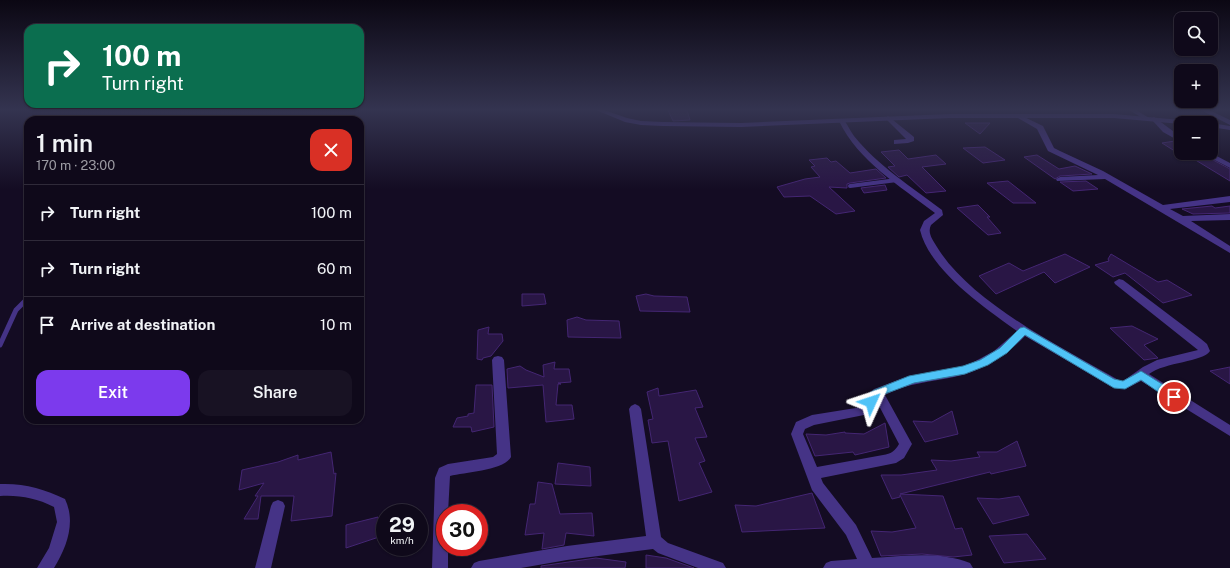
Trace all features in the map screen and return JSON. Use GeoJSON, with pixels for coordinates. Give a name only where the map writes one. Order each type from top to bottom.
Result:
{"type":"FeatureCollection","features":[{"type":"Feature","properties":{"kind":"street"},"geometry":{"type":"LineString","coordinates":[[851,137],[854,142],[897,180],[939,212],[939,215],[930,220],[925,226],[926,235],[932,248],[948,270],[995,310],[1024,330],[1118,385],[1125,385],[1162,363],[1201,354],[1204,351],[1203,347],[1197,342],[1118,282]]}},
{"type":"Feature","properties":{"kind":"street"},"geometry":{"type":"LineString","coordinates":[[897,142],[908,141],[911,139],[908,137]]}},
{"type":"Feature","properties":{"kind":"street"},"geometry":{"type":"LineString","coordinates":[[1044,137],[1051,149],[1057,153],[1106,177],[1162,208],[1230,250]]}},
{"type":"Feature","properties":{"kind":"street"},"geometry":{"type":"LineString","coordinates":[[1218,160],[1230,166]]}},
{"type":"Feature","properties":{"kind":"street"},"geometry":{"type":"LineString","coordinates":[[1060,179],[1106,177]]}},
{"type":"Feature","properties":{"kind":"street"},"geometry":{"type":"LineString","coordinates":[[1162,208],[1230,199]]}},
{"type":"Feature","properties":{"kind":"street"},"geometry":{"type":"LineString","coordinates":[[1181,219],[1230,217]]}},
{"type":"Feature","properties":{"kind":"street"},"geometry":{"type":"LineString","coordinates":[[868,566],[851,530],[817,486],[797,434],[800,426],[812,420],[865,411],[870,408],[872,397],[878,392],[912,379],[965,370],[984,362],[1004,350],[1024,330]]}},
{"type":"Feature","properties":{"kind":"street"},"geometry":{"type":"LineString","coordinates":[[440,568],[442,478],[444,472],[495,462],[504,457],[498,360]]}},
{"type":"Feature","properties":{"kind":"street"},"geometry":{"type":"LineString","coordinates":[[1141,375],[1230,431]]}},
{"type":"Feature","properties":{"kind":"street"},"geometry":{"type":"LineString","coordinates":[[812,474],[894,459],[901,454],[906,444],[878,392]]}},
{"type":"Feature","properties":{"kind":"street"},"geometry":{"type":"LineString","coordinates":[[635,409],[653,534],[656,542],[663,548],[718,568]]}},
{"type":"Feature","properties":{"kind":"street"},"geometry":{"type":"LineString","coordinates":[[0,490],[10,489],[38,492],[60,503],[64,522],[56,551],[45,568]]}},
{"type":"Feature","properties":{"kind":"street"},"geometry":{"type":"LineString","coordinates":[[263,568],[278,506]]}},
{"type":"Feature","properties":{"kind":"street"},"geometry":{"type":"LineString","coordinates":[[479,568],[567,553],[656,542]]}},
{"type":"Feature","properties":{"kind":"street"},"geometry":{"type":"LineString","coordinates":[[831,568],[939,564],[961,566],[965,568]]}},
{"type":"Feature","properties":{"kind":"lane"},"geometry":{"type":"LineString","coordinates":[[850,186],[897,180]]}},
{"type":"Feature","properties":{"kind":"lane"},"geometry":{"type":"LineString","coordinates":[[0,345],[16,310],[24,302]]}},
{"type":"Feature","properties":{"kind":"building"},"geometry":{"type":"Polygon","coordinates":[[[1174,141],[1174,151],[1162,143],[1174,141]]]}},
{"type":"Feature","properties":{"kind":"building"},"geometry":{"type":"Polygon","coordinates":[[[985,147],[1005,160],[983,163],[963,148],[985,147]]]}},
{"type":"Feature","properties":{"kind":"building"},"geometry":{"type":"Polygon","coordinates":[[[899,150],[908,159],[936,155],[946,164],[922,167],[946,191],[926,193],[907,175],[899,177],[888,167],[895,166],[881,152],[899,150]]]}},
{"type":"Feature","properties":{"kind":"building"},"geometry":{"type":"Polygon","coordinates":[[[1037,155],[1059,169],[1075,166],[1092,174],[1060,176],[1055,179],[1024,157],[1037,155]]]}},
{"type":"Feature","properties":{"kind":"building"},"geometry":{"type":"Polygon","coordinates":[[[827,158],[831,162],[836,161],[850,173],[876,169],[886,178],[850,183],[847,184],[847,188],[829,187],[855,211],[836,214],[810,196],[784,197],[777,187],[805,179],[820,177],[811,167],[815,166],[809,160],[827,158]]]}},
{"type":"Feature","properties":{"kind":"building"},"geometry":{"type":"Polygon","coordinates":[[[1196,160],[1213,160],[1230,169],[1230,181],[1196,160]]]}},
{"type":"Feature","properties":{"kind":"building"},"geometry":{"type":"Polygon","coordinates":[[[1008,181],[1036,203],[1013,203],[987,183],[1008,181]]]}},
{"type":"Feature","properties":{"kind":"building"},"geometry":{"type":"Polygon","coordinates":[[[1086,181],[1098,189],[1073,191],[1060,182],[1086,181]]]}},
{"type":"Feature","properties":{"kind":"building"},"geometry":{"type":"Polygon","coordinates":[[[885,185],[887,190],[864,193],[861,188],[885,185]]]}},
{"type":"Feature","properties":{"kind":"building"},"geometry":{"type":"Polygon","coordinates":[[[978,205],[990,217],[987,217],[1001,233],[988,235],[957,208],[978,205]]]}},
{"type":"Feature","properties":{"kind":"building"},"geometry":{"type":"Polygon","coordinates":[[[1212,206],[1215,208],[1230,206],[1230,213],[1193,214],[1182,209],[1212,206]]]}},
{"type":"Feature","properties":{"kind":"building"},"geometry":{"type":"Polygon","coordinates":[[[1065,254],[1090,267],[1055,283],[1044,272],[996,294],[979,276],[1009,263],[1023,271],[1065,254]]]}},
{"type":"Feature","properties":{"kind":"building"},"geometry":{"type":"Polygon","coordinates":[[[1111,254],[1158,282],[1167,280],[1192,295],[1163,303],[1125,273],[1113,277],[1095,265],[1109,261],[1108,259],[1111,254]]]}},
{"type":"Feature","properties":{"kind":"building"},"geometry":{"type":"Polygon","coordinates":[[[522,294],[544,294],[546,304],[522,306],[522,294]]]}},
{"type":"Feature","properties":{"kind":"building"},"geometry":{"type":"Polygon","coordinates":[[[646,294],[654,296],[687,297],[690,312],[640,311],[636,296],[646,294]]]}},
{"type":"Feature","properties":{"kind":"building"},"geometry":{"type":"Polygon","coordinates":[[[577,317],[586,320],[619,321],[621,338],[568,337],[567,320],[577,317]]]}},
{"type":"Feature","properties":{"kind":"building"},"geometry":{"type":"Polygon","coordinates":[[[1132,326],[1158,339],[1144,345],[1158,358],[1144,360],[1110,328],[1132,326]]]}},
{"type":"Feature","properties":{"kind":"building"},"geometry":{"type":"Polygon","coordinates":[[[489,327],[488,334],[502,334],[503,341],[491,356],[483,358],[482,360],[477,359],[478,330],[489,327]]]}},
{"type":"Feature","properties":{"kind":"building"},"geometry":{"type":"Polygon","coordinates":[[[555,362],[554,369],[569,369],[571,382],[558,383],[561,384],[558,384],[556,405],[572,405],[574,419],[546,422],[543,385],[508,388],[507,369],[520,366],[544,377],[543,365],[555,362]]]}},
{"type":"Feature","properties":{"kind":"building"},"geometry":{"type":"Polygon","coordinates":[[[1230,367],[1230,384],[1210,371],[1230,367]]]}},
{"type":"Feature","properties":{"kind":"building"},"geometry":{"type":"Polygon","coordinates":[[[476,385],[492,385],[494,427],[472,432],[471,427],[453,427],[457,418],[474,413],[476,385]]]}},
{"type":"Feature","properties":{"kind":"building"},"geometry":{"type":"Polygon","coordinates":[[[658,388],[659,396],[696,390],[703,407],[695,408],[707,437],[695,438],[705,461],[699,463],[712,492],[679,501],[668,441],[652,443],[648,420],[653,419],[647,392],[658,388]]]}},
{"type":"Feature","properties":{"kind":"building"},"geometry":{"type":"Polygon","coordinates":[[[952,411],[958,434],[925,442],[913,421],[932,422],[952,411]]]}},
{"type":"Feature","properties":{"kind":"building"},"geometry":{"type":"Polygon","coordinates":[[[885,423],[889,447],[855,455],[853,452],[815,456],[806,434],[826,435],[845,432],[864,434],[885,423]]]}},
{"type":"Feature","properties":{"kind":"building"},"geometry":{"type":"Polygon","coordinates":[[[1017,441],[1026,466],[991,474],[990,472],[900,494],[943,496],[955,529],[962,528],[972,555],[953,557],[922,554],[881,556],[871,531],[892,532],[916,528],[900,495],[900,497],[892,499],[881,475],[901,475],[937,470],[931,460],[951,461],[980,457],[977,452],[997,452],[1017,441]]]}},
{"type":"Feature","properties":{"kind":"building"},"geometry":{"type":"Polygon","coordinates":[[[331,452],[334,474],[336,473],[332,516],[291,521],[294,496],[261,496],[258,519],[244,519],[258,496],[255,496],[264,483],[239,490],[242,470],[278,462],[298,455],[298,460],[331,452]]]}},
{"type":"Feature","properties":{"kind":"building"},"geometry":{"type":"Polygon","coordinates":[[[558,463],[590,467],[591,486],[555,484],[558,463]]]}},
{"type":"Feature","properties":{"kind":"building"},"geometry":{"type":"Polygon","coordinates":[[[538,482],[552,484],[560,514],[592,513],[594,536],[566,533],[564,545],[542,549],[544,533],[525,535],[530,504],[535,504],[538,482]]]}},
{"type":"Feature","properties":{"kind":"building"},"geometry":{"type":"Polygon","coordinates":[[[812,493],[825,528],[742,532],[735,505],[756,506],[812,493]]]}},
{"type":"Feature","properties":{"kind":"building"},"geometry":{"type":"Polygon","coordinates":[[[1019,496],[1029,515],[993,524],[977,498],[999,499],[1019,496]]]}},
{"type":"Feature","properties":{"kind":"building"},"geometry":{"type":"Polygon","coordinates":[[[376,518],[376,538],[346,548],[346,525],[376,518]]]}},
{"type":"Feature","properties":{"kind":"building"},"geometry":{"type":"Polygon","coordinates":[[[1027,534],[1046,559],[1004,563],[989,536],[1027,534]]]}},
{"type":"Feature","properties":{"kind":"building"},"geometry":{"type":"Polygon","coordinates":[[[646,555],[666,558],[694,568],[646,568],[646,555]]]}},
{"type":"Feature","properties":{"kind":"building"},"geometry":{"type":"Polygon","coordinates":[[[596,558],[626,562],[625,568],[541,568],[541,566],[596,558]]]}},
{"type":"Feature","properties":{"kind":"route"},"geometry":{"type":"LineString","coordinates":[[871,402],[872,397],[878,392],[912,379],[937,376],[965,370],[984,362],[1004,350],[1024,330],[1111,382],[1118,385],[1125,385],[1141,375],[1174,397]]}}]}
